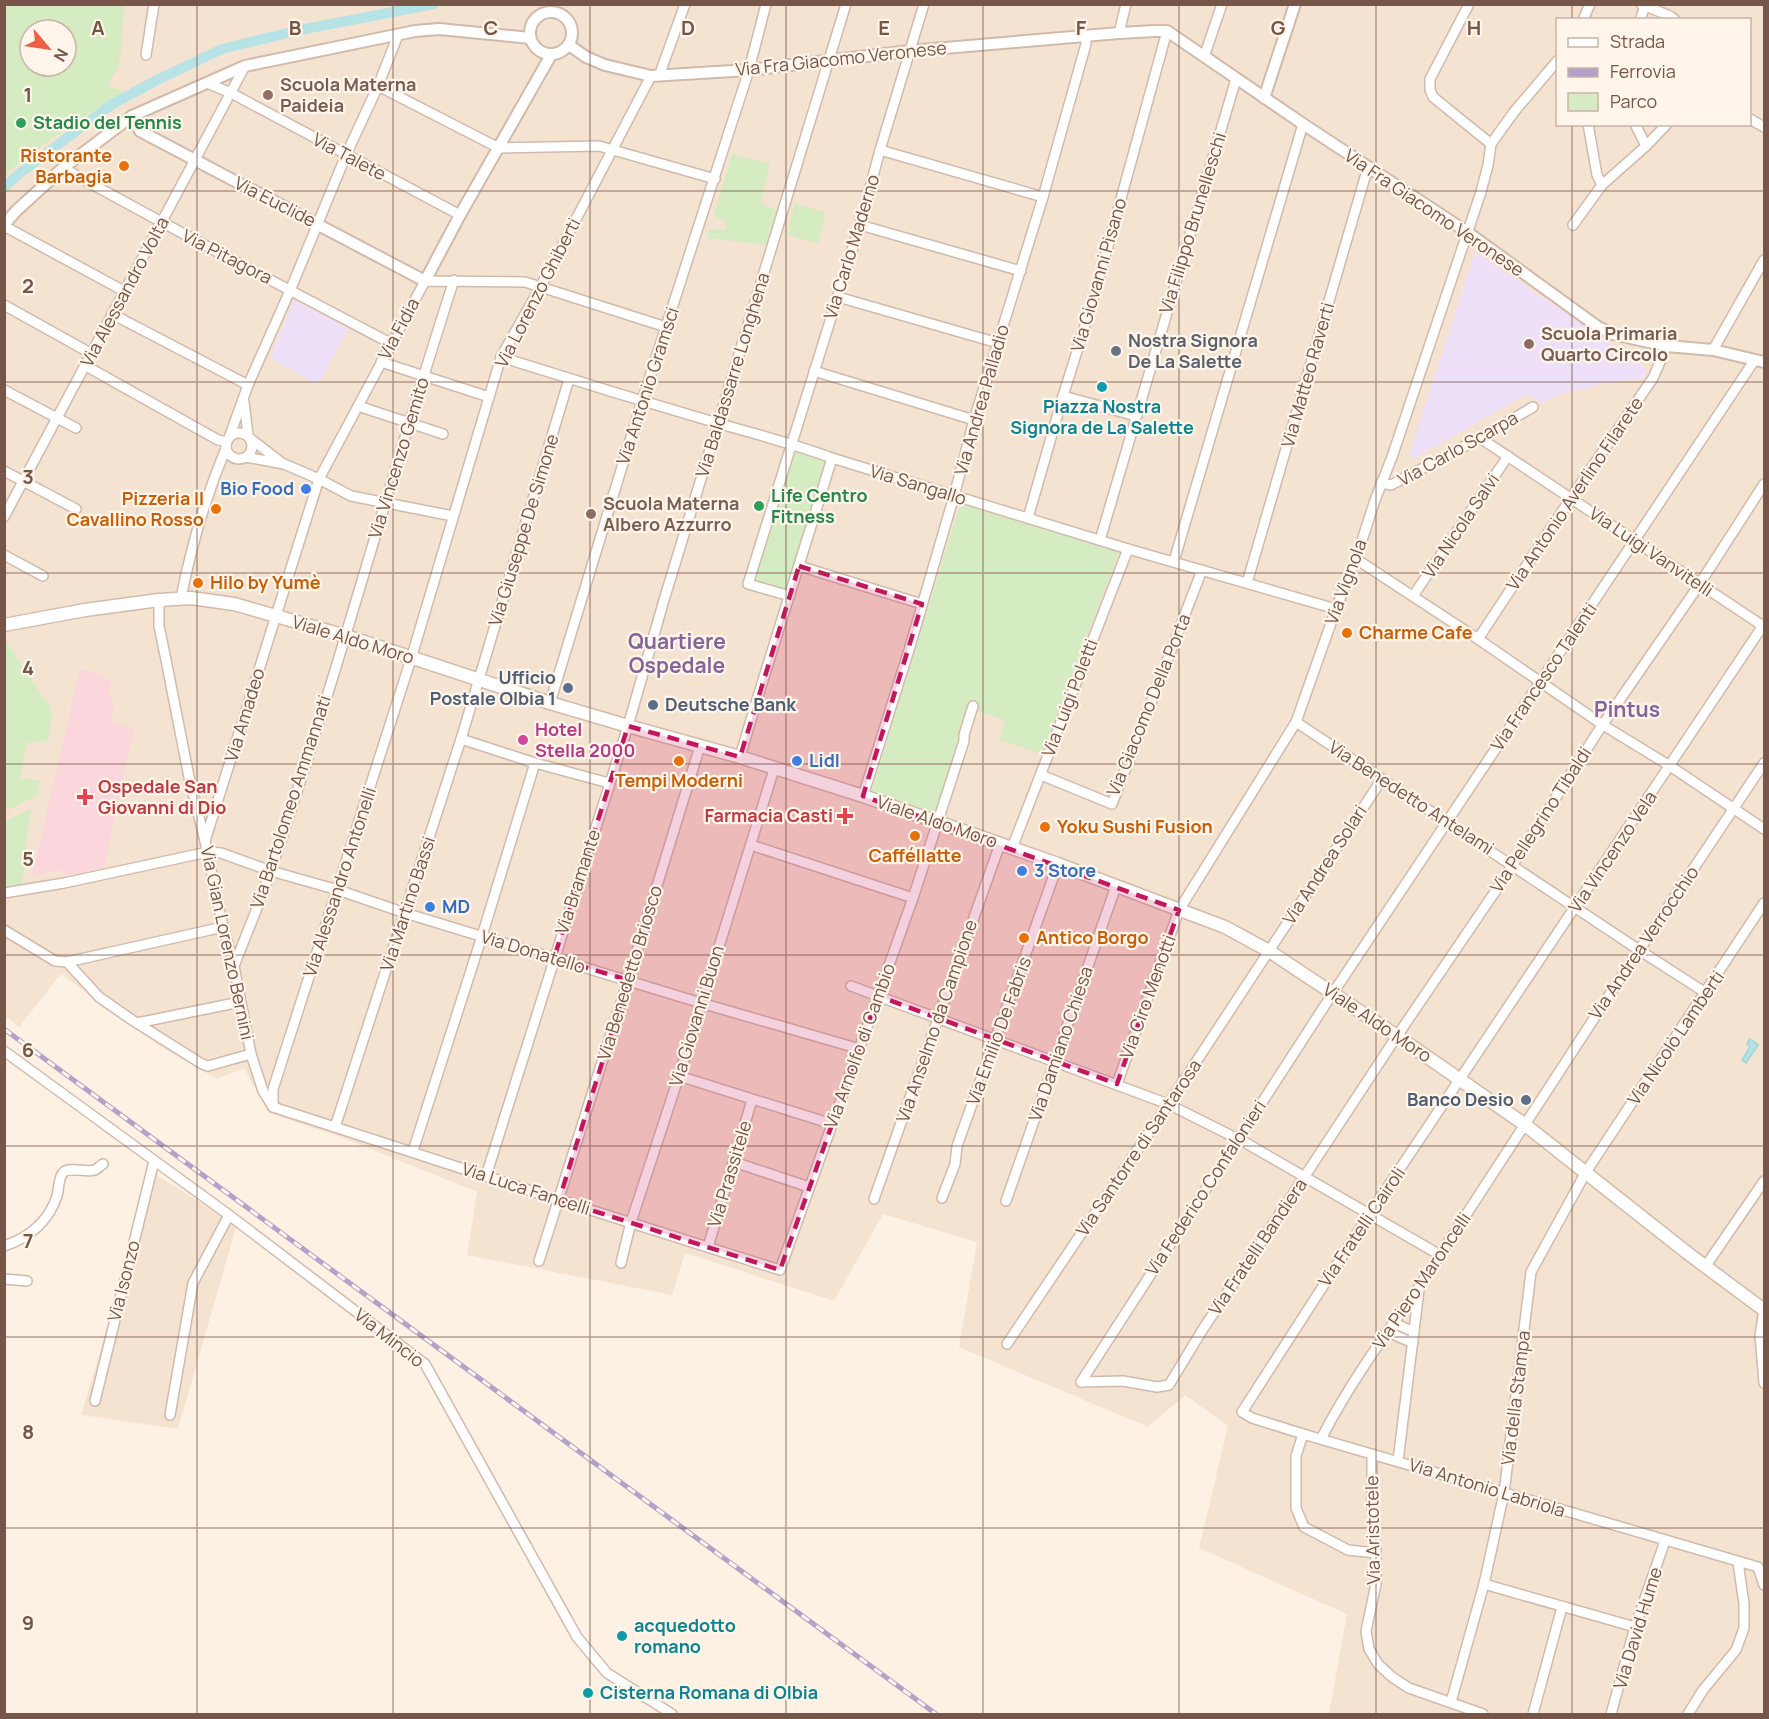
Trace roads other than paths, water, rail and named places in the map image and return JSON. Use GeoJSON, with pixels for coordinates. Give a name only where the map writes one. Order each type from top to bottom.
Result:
{"type":"FeatureCollection","features":[{"type":"Feature","properties":{"kind":"main road","name":"Viale Aldo Moro"},"geometry":{"type":"LineString","coordinates":[[4,625],[159,600],[181,598],[234,604],[346,636],[550,703],[740,757],[863,796],[1058,864],[1225,927],[1269,951],[1524,1124],[1764,1310]]}},
{"type":"Feature","properties":{"kind":"street"},"geometry":{"type":"LineString","coordinates":[[146,55],[154,4]]}},
{"type":"Feature","properties":{"kind":"street","name":"Via Lorenzo Ghiberti"},"geometry":{"type":"LineString","coordinates":[[411,658],[501,357],[612,150],[655,76],[685,4]]}},
{"type":"Feature","properties":{"kind":"street","name":"Via Antonio Gramsci"},"geometry":{"type":"LineString","coordinates":[[550,703],[642,401],[749,70],[766,4]]}},
{"type":"Feature","properties":{"kind":"street","name":"Via Baldassarre Longhena"},"geometry":{"type":"LineString","coordinates":[[628,726],[664,600],[846,4]]}},
{"type":"Feature","properties":{"kind":"street","name":"Via Carlo Maderno"},"geometry":{"type":"LineString","coordinates":[[790,596],[748,584],[860,225],[924,4]]}},
{"type":"Feature","properties":{"kind":"street"},"geometry":{"type":"LineString","coordinates":[[1119,33],[1126,4]]}},
{"type":"Feature","properties":{"kind":"street"},"geometry":{"type":"LineString","coordinates":[[1204,57],[1222,4]]}},
{"type":"Feature","properties":{"kind":"street"},"geometry":{"type":"LineString","coordinates":[[1264,98],[1295,4]]}},
{"type":"Feature","properties":{"kind":"street"},"geometry":{"type":"LineString","coordinates":[[1469,4],[1430,79],[1430,90],[1433,97],[1491,144],[1514,112],[1556,68]]}},
{"type":"Feature","properties":{"kind":"street"},"geometry":{"type":"LineString","coordinates":[[1583,18],[1590,4]]}},
{"type":"Feature","properties":{"kind":"street"},"geometry":{"type":"LineString","coordinates":[[1643,5],[1671,18]]}},
{"type":"Feature","properties":{"kind":"street"},"geometry":{"type":"LineString","coordinates":[[548,8],[567,19],[572,32],[569,45],[558,54],[551,55],[537,50],[530,38],[532,23],[548,8]]}},
{"type":"Feature","properties":{"kind":"street"},"geometry":{"type":"LineString","coordinates":[[124,291],[4,225],[16,210],[63,168],[132,116],[245,66],[322,49],[415,31],[440,29],[530,38]]}},
{"type":"Feature","properties":{"kind":"street","name":"Via Fra Giacomo Veronese"},"geometry":{"type":"LineString","coordinates":[[569,45],[586,57],[605,65],[655,76],[749,70],[910,51],[1167,31],[1467,232],[1599,327],[1613,334],[1667,346],[1713,350],[1759,361]]}},
{"type":"Feature","properties":{"kind":"street","name":"Via Giovanni Pisano"},"geometry":{"type":"LineString","coordinates":[[1028,518],[1094,297],[1167,31]]}},
{"type":"Feature","properties":{"kind":"street"},"geometry":{"type":"LineString","coordinates":[[181,598],[214,477],[248,385],[398,35]]}},
{"type":"Feature","properties":{"kind":"street","name":"Via Andrea Palladio"},"geometry":{"type":"LineString","coordinates":[[863,796],[954,496],[974,420],[1043,197],[1086,44],[1086,37]]}},
{"type":"Feature","properties":{"kind":"street","name":"Via Fidia"},"geometry":{"type":"LineString","coordinates":[[276,616],[319,479],[460,215],[551,55]]}},
{"type":"Feature","properties":{"kind":"street","name":"Via Alessandro Volta"},"geometry":{"type":"LineString","coordinates":[[4,517],[245,66]]}},
{"type":"Feature","properties":{"kind":"street","name":"Via Filippo Brunelleschi"},"geometry":{"type":"LineString","coordinates":[[1100,540],[1236,78]]}},
{"type":"Feature","properties":{"kind":"street","name":"Via Talete"},"geometry":{"type":"LineString","coordinates":[[207,83],[231,93],[460,215]]}},
{"type":"Feature","properties":{"kind":"street"},"geometry":{"type":"LineString","coordinates":[[378,86],[499,148],[599,146],[715,179]]}},
{"type":"Feature","properties":{"kind":"street","name":"Via Euclide"},"geometry":{"type":"LineString","coordinates":[[132,116],[141,131],[425,280]]}},
{"type":"Feature","properties":{"kind":"street"},"geometry":{"type":"LineString","coordinates":[[1174,561],[1303,124]]}},
{"type":"Feature","properties":{"kind":"street"},"geometry":{"type":"LineString","coordinates":[[1588,126],[1597,175],[1602,185]]}},
{"type":"Feature","properties":{"kind":"street"},"geometry":{"type":"LineString","coordinates":[[1636,126],[1646,146]]}},
{"type":"Feature","properties":{"kind":"street"},"geometry":{"type":"LineString","coordinates":[[1573,225],[1602,185],[1665,126]]}},
{"type":"Feature","properties":{"kind":"street","name":"Via Vignola"},"geometry":{"type":"LineString","coordinates":[[1179,910],[1296,722],[1356,559],[1467,232],[1488,165],[1491,144]]}},
{"type":"Feature","properties":{"kind":"street"},"geometry":{"type":"LineString","coordinates":[[880,150],[1043,197]]}},
{"type":"Feature","properties":{"kind":"street","name":"Via Matteo Raverti"},"geometry":{"type":"LineString","coordinates":[[1247,583],[1368,167]]}},
{"type":"Feature","properties":{"kind":"street","name":"Via Pitagora"},"geometry":{"type":"LineString","coordinates":[[63,168],[392,344]]}},
{"type":"Feature","properties":{"kind":"street"},"geometry":{"type":"LineString","coordinates":[[860,225],[1021,271]]}},
{"type":"Feature","properties":{"kind":"street"},"geometry":{"type":"LineString","coordinates":[[1713,350],[1764,260]]}},
{"type":"Feature","properties":{"kind":"street"},"geometry":{"type":"LineString","coordinates":[[425,280],[525,282],[666,327]]}},
{"type":"Feature","properties":{"kind":"street","name":"Via Vincenzo Gemito"},"geometry":{"type":"LineString","coordinates":[[346,636],[454,280]]}},
{"type":"Feature","properties":{"kind":"street"},"geometry":{"type":"LineString","coordinates":[[838,297],[998,342]]}},
{"type":"Feature","properties":{"kind":"street"},"geometry":{"type":"LineString","coordinates":[[4,305],[92,354]]}},
{"type":"Feature","properties":{"kind":"street"},"geometry":{"type":"LineString","coordinates":[[112,314],[248,385]]}},
{"type":"Feature","properties":{"kind":"street","name":"Via Antonio Averlino Filarete"},"geometry":{"type":"LineString","coordinates":[[1478,639],[1653,378],[1667,346]]}},
{"type":"Feature","properties":{"kind":"street","name":"Via Sangallo"},"geometry":{"type":"LineString","coordinates":[[501,357],[792,444],[1128,549],[1336,609]]}},
{"type":"Feature","properties":{"kind":"street","name":"Via Francesco Talenti"},"geometry":{"type":"LineString","coordinates":[[1333,994],[1634,541],[1759,361]]}},
{"type":"Feature","properties":{"kind":"street"},"geometry":{"type":"LineString","coordinates":[[381,362],[489,397]]}},
{"type":"Feature","properties":{"kind":"street"},"geometry":{"type":"LineString","coordinates":[[86,366],[227,443]]}},
{"type":"Feature","properties":{"kind":"street"},"geometry":{"type":"LineString","coordinates":[[814,371],[974,420]]}},
{"type":"Feature","properties":{"kind":"street","name":"Via Giuseppe De Simone"},"geometry":{"type":"LineString","coordinates":[[478,680],[569,379]]}},
{"type":"Feature","properties":{"kind":"street"},"geometry":{"type":"LineString","coordinates":[[4,390],[76,428]]}},
{"type":"Feature","properties":{"kind":"street"},"geometry":{"type":"LineString","coordinates":[[1063,396],[1136,416]]}},
{"type":"Feature","properties":{"kind":"street"},"geometry":{"type":"LineString","coordinates":[[214,477],[227,464],[252,450],[244,416],[244,397]]}},
{"type":"Feature","properties":{"kind":"street"},"geometry":{"type":"LineString","coordinates":[[358,406],[443,434]]}},
{"type":"Feature","properties":{"kind":"street","name":"Via Carlo Scarpa"},"geometry":{"type":"LineString","coordinates":[[1381,483],[1391,485],[1533,407]]}},
{"type":"Feature","properties":{"kind":"street"},"geometry":{"type":"LineString","coordinates":[[227,443],[238,433],[249,437],[284,464],[351,496],[386,501],[453,516]]}},
{"type":"Feature","properties":{"kind":"street","name":"Via Luigi Vanvitelli"},"geometry":{"type":"LineString","coordinates":[[1480,438],[1699,585],[1764,625]]}},
{"type":"Feature","properties":{"kind":"street"},"geometry":{"type":"LineString","coordinates":[[227,443],[231,456],[284,464]]}},
{"type":"Feature","properties":{"kind":"street","name":"Via Nicola Salvi"},"geometry":{"type":"LineString","coordinates":[[1413,596],[1508,456]]}},
{"type":"Feature","properties":{"kind":"street"},"geometry":{"type":"LineString","coordinates":[[740,757],[832,458]]}},
{"type":"Feature","properties":{"kind":"street"},"geometry":{"type":"LineString","coordinates":[[4,471],[76,509]]}},
{"type":"Feature","properties":{"kind":"street","name":"Via Pellegrino Tibaldi"},"geometry":{"type":"LineString","coordinates":[[1397,1036],[1764,484]]}},
{"type":"Feature","properties":{"kind":"street","name":"Via Luigi Poletti"},"geometry":{"type":"LineString","coordinates":[[1012,848],[1128,549]]}},
{"type":"Feature","properties":{"kind":"street"},"geometry":{"type":"LineString","coordinates":[[4,555],[43,576]]}},
{"type":"Feature","properties":{"kind":"street"},"geometry":{"type":"LineString","coordinates":[[1356,559],[1603,725],[1670,766],[1764,829]]}},
{"type":"Feature","properties":{"kind":"street"},"geometry":{"type":"LineString","coordinates":[[799,566],[922,604]]}},
{"type":"Feature","properties":{"kind":"street","name":"Via Giacomo Della Porta"},"geometry":{"type":"LineString","coordinates":[[1041,775],[1112,804],[1202,570]]}},
{"type":"Feature","properties":{"kind":"street","name":"Via Gian Lorenzo Bernini"},"geometry":{"type":"LineString","coordinates":[[159,600],[159,626],[223,927],[234,966],[251,1054],[263,1091],[273,1107]]}},
{"type":"Feature","properties":{"kind":"street","name":"Via Amadeo"},"geometry":{"type":"LineString","coordinates":[[206,841],[276,616]]}},
{"type":"Feature","properties":{"kind":"street","name":"Via Vincenzo Vela"},"geometry":{"type":"LineString","coordinates":[[1461,1080],[1764,625]]}},
{"type":"Feature","properties":{"kind":"street","name":"Via Bartolomeo Ammannati"},"geometry":{"type":"LineString","coordinates":[[234,966],[271,871],[346,636]]}},
{"type":"Feature","properties":{"kind":"street","name":"Via Alessandro Antonelli"},"geometry":{"type":"LineString","coordinates":[[273,1107],[273,1089],[411,658]]}},
{"type":"Feature","properties":{"kind":"street","name":"Via Martino Bassi"},"geometry":{"type":"LineString","coordinates":[[335,1127],[461,740],[478,680]]}},
{"type":"Feature","properties":{"kind":"street","name":"Via Arnolfo di Cambio"},"geometry":{"type":"LineString","coordinates":[[780,1270],[913,898],[964,741],[973,706]]}},
{"type":"Feature","properties":{"kind":"street","name":"Via Benedetto Antelami"},"geometry":{"type":"LineString","coordinates":[[1296,722],[1706,993]]}},
{"type":"Feature","properties":{"kind":"street","name":"Via Bramante"},"geometry":{"type":"LineString","coordinates":[[486,1176],[628,726]]}},
{"type":"Feature","properties":{"kind":"street"},"geometry":{"type":"LineString","coordinates":[[461,740],[609,783]]}},
{"type":"Feature","properties":{"kind":"street","name":"Via Benedetto Briosco"},"geometry":{"type":"LineString","coordinates":[[539,1261],[700,746]]}},
{"type":"Feature","properties":{"kind":"street"},"geometry":{"type":"LineString","coordinates":[[413,1151],[535,763]]}},
{"type":"Feature","properties":{"kind":"street","name":"Via Andrea Verrocchio"},"geometry":{"type":"LineString","coordinates":[[1524,1124],[1764,763]]}},
{"type":"Feature","properties":{"kind":"street","name":"Via Giovanni Buon"},"geometry":{"type":"LineString","coordinates":[[621,1263],[631,1222],[679,1077],[774,769]]}},
{"type":"Feature","properties":{"kind":"street","name":"Via Andrea Solari"},"geometry":{"type":"LineString","coordinates":[[1269,951],[1382,779]]}},
{"type":"Feature","properties":{"kind":"street"},"geometry":{"type":"LineString","coordinates":[[197,808],[214,814]]}},
{"type":"Feature","properties":{"kind":"street"},"geometry":{"type":"LineString","coordinates":[[751,844],[913,898]]}},
{"type":"Feature","properties":{"kind":"street","name":"Via Anselmo da Campione"},"geometry":{"type":"LineString","coordinates":[[874,1199],[1000,844]]}},
{"type":"Feature","properties":{"kind":"street"},"geometry":{"type":"LineString","coordinates":[[4,893],[64,883],[208,852]]}},
{"type":"Feature","properties":{"kind":"street","name":"Via Donatello"},"geometry":{"type":"LineString","coordinates":[[208,852],[221,853],[271,871],[701,1004],[860,1049]]}},
{"type":"Feature","properties":{"kind":"street","name":"Via Emilio De Fabris"},"geometry":{"type":"LineString","coordinates":[[942,1198],[955,1164],[957,1146],[1058,864]]}},
{"type":"Feature","properties":{"kind":"street","name":"Via Damiano Chiesa"},"geometry":{"type":"LineString","coordinates":[[1006,1201],[1116,886]]}},
{"type":"Feature","properties":{"kind":"street","name":"Via Nicolò Lamberti"},"geometry":{"type":"LineString","coordinates":[[1586,1172],[1764,903]]}},
{"type":"Feature","properties":{"kind":"street","name":"Via Ciro Menotti"},"geometry":{"type":"LineString","coordinates":[[1117,1084],[1179,910]]}},
{"type":"Feature","properties":{"kind":"street"},"geometry":{"type":"LineString","coordinates":[[6,930],[55,961],[67,962],[223,927]]}},
{"type":"Feature","properties":{"kind":"street","name":"Via Santorre di Santarosa"},"geometry":{"type":"LineString","coordinates":[[1007,1344],[1269,951]]}},
{"type":"Feature","properties":{"kind":"street"},"geometry":{"type":"LineString","coordinates":[[67,962],[99,997],[202,1064],[208,1066],[251,1054]]}},
{"type":"Feature","properties":{"kind":"street"},"geometry":{"type":"LineString","coordinates":[[851,986],[1168,1104],[1238,1139],[1440,1255]]}},
{"type":"Feature","properties":{"kind":"street","name":"Via Federico Confalonieri"},"geometry":{"type":"LineString","coordinates":[[1081,1382],[1333,994]]}},
{"type":"Feature","properties":{"kind":"street"},"geometry":{"type":"LineString","coordinates":[[137,1023],[240,1002]]}},
{"type":"Feature","properties":{"kind":"street","name":"Via Fratelli Bandiera"},"geometry":{"type":"LineString","coordinates":[[1081,1382],[1123,1381],[1156,1387],[1168,1385],[1397,1036]]}},
{"type":"Feature","properties":{"kind":"street","name":"Via Mincio"},"geometry":{"type":"LineString","coordinates":[[4,1051],[229,1215],[425,1364],[578,1637],[607,1673],[672,1714]]}},
{"type":"Feature","properties":{"kind":"street"},"geometry":{"type":"LineString","coordinates":[[679,1077],[832,1124]]}},
{"type":"Feature","properties":{"kind":"street","name":"Via Fratelli Cairoli"},"geometry":{"type":"LineString","coordinates":[[1265,1374],[1461,1080]]}},
{"type":"Feature","properties":{"kind":"street","name":"Via Prassitele"},"geometry":{"type":"LineString","coordinates":[[708,1247],[752,1100]]}},
{"type":"Feature","properties":{"kind":"street","name":"Via Luca Fancelli"},"geometry":{"type":"LineString","coordinates":[[273,1107],[780,1270]]}},
{"type":"Feature","properties":{"kind":"street","name":"Via Piero Maroncelli"},"geometry":{"type":"LineString","coordinates":[[1321,1439],[1342,1401],[1524,1124]]}},
{"type":"Feature","properties":{"kind":"street","name":"Via Isonzo"},"geometry":{"type":"LineString","coordinates":[[95,1401],[154,1161]]}},
{"type":"Feature","properties":{"kind":"street"},"geometry":{"type":"LineString","coordinates":[[734,1162],[809,1187]]}},
{"type":"Feature","properties":{"kind":"street"},"geometry":{"type":"LineString","coordinates":[[4,1246],[28,1235],[44,1221],[52,1209],[63,1172],[94,1170],[103,1164]]}},
{"type":"Feature","properties":{"kind":"street","name":"Via della Stampa"},"geometry":{"type":"LineString","coordinates":[[1451,1702],[1484,1584],[1504,1493],[1532,1272],[1586,1172]]}},
{"type":"Feature","properties":{"kind":"street"},"geometry":{"type":"LineString","coordinates":[[1706,1267],[1764,1181]]}},
{"type":"Feature","properties":{"kind":"street"},"geometry":{"type":"LineString","coordinates":[[170,1415],[193,1283],[229,1215]]}},
{"type":"Feature","properties":{"kind":"street"},"geometry":{"type":"LineString","coordinates":[[4,1279],[27,1281]]}},
{"type":"Feature","properties":{"kind":"street"},"geometry":{"type":"LineString","coordinates":[[1398,1461],[1419,1287]]}},
{"type":"Feature","properties":{"kind":"street"},"geometry":{"type":"LineString","coordinates":[[1764,1310],[1760,1335],[1764,1383]]}},
{"type":"Feature","properties":{"kind":"street"},"geometry":{"type":"LineString","coordinates":[[1394,1323],[1414,1332]]}},
{"type":"Feature","properties":{"kind":"street"},"geometry":{"type":"LineString","coordinates":[[1388,1332],[1413,1343]]}},
{"type":"Feature","properties":{"kind":"street","name":"Via Antonio Labriola"},"geometry":{"type":"LineString","coordinates":[[1265,1374],[1242,1412],[1252,1418],[1758,1567],[1764,1585]]}},
{"type":"Feature","properties":{"kind":"street"},"geometry":{"type":"LineString","coordinates":[[1303,1434],[1296,1456],[1296,1508],[1304,1527],[1348,1550],[1376,1553]]}},
{"type":"Feature","properties":{"kind":"street","name":"Via Aristotele"},"geometry":{"type":"LineString","coordinates":[[1372,1455],[1376,1584],[1366,1630],[1369,1649],[1377,1664],[1409,1688],[1483,1714]]}},
{"type":"Feature","properties":{"kind":"street","name":"Via David Hume"},"geometry":{"type":"LineString","coordinates":[[1611,1714],[1635,1628],[1665,1541]]}},
{"type":"Feature","properties":{"kind":"street"},"geometry":{"type":"LineString","coordinates":[[1688,1714],[1703,1690],[1736,1650],[1744,1628],[1744,1604],[1738,1562]]}},
{"type":"Feature","properties":{"kind":"street"},"geometry":{"type":"LineString","coordinates":[[1484,1584],[1635,1628]]}},
{"type":"Feature","properties":{"kind":"street"},"geometry":{"type":"LineString","coordinates":[[1533,1714],[1562,1607]]}},
{"type":"Feature","properties":{"kind":"water"},"geometry":{"type":"Polygon","coordinates":[[[1750,1039],[1758,1045],[1746,1063],[1742,1060],[1750,1047],[1747,1044],[1750,1039]]]}},
{"type":"Feature","properties":{"kind":"waterway"},"geometry":{"type":"LineString","coordinates":[[4,187],[111,105],[222,49],[300,30],[434,4]]}},
{"type":"Feature","properties":{"kind":"railway"},"geometry":{"type":"LineString","coordinates":[[4,1029],[936,1714]]}},
{"type":"Feature","properties":{"kind":"place","name":"Scuola Materna Paideia"},"geometry":{"type":"Point","coordinates":[268,95]}},
{"type":"Feature","properties":{"kind":"place","name":"Stadio del Tennis"},"geometry":{"type":"Point","coordinates":[21,123]}},
{"type":"Feature","properties":{"kind":"place","name":"Ristorante Barbagia"},"geometry":{"type":"Point","coordinates":[124,166]}},
{"type":"Feature","properties":{"kind":"place","name":"Scuola Primaria Quarto Circolo"},"geometry":{"type":"Point","coordinates":[1529,344]}},
{"type":"Feature","properties":{"kind":"place","name":"Nostra Signora De La Salette"},"geometry":{"type":"Point","coordinates":[1116,351]}},
{"type":"Feature","properties":{"kind":"place","name":"Piazza Nostra Signora de La Salette"},"geometry":{"type":"Point","coordinates":[1102,387]}},
{"type":"Feature","properties":{"kind":"place","name":"Bio Food"},"geometry":{"type":"Point","coordinates":[306,489]}},
{"type":"Feature","properties":{"kind":"place","name":"Life Centro Fitness"},"geometry":{"type":"Point","coordinates":[759,506]}},
{"type":"Feature","properties":{"kind":"place","name":"Pizzeria Il Cavallino Rosso"},"geometry":{"type":"Point","coordinates":[216,509]}},
{"type":"Feature","properties":{"kind":"place","name":"Scuola Materna Albero Azzurro"},"geometry":{"type":"Point","coordinates":[591,514]}},
{"type":"Feature","properties":{"kind":"place","name":"Hilo by Yumè"},"geometry":{"type":"Point","coordinates":[198,583]}},
{"type":"Feature","properties":{"kind":"place","name":"Charme Cafe"},"geometry":{"type":"Point","coordinates":[1347,633]}},
{"type":"Feature","properties":{"kind":"place","name":"Ufficio Postale Olbia 1"},"geometry":{"type":"Point","coordinates":[568,688]}},
{"type":"Feature","properties":{"kind":"place","name":"Deutsche Bank"},"geometry":{"type":"Point","coordinates":[653,705]}},
{"type":"Feature","properties":{"kind":"place","name":"Hotel Stella 2000"},"geometry":{"type":"Point","coordinates":[523,740]}},
{"type":"Feature","properties":{"kind":"place","name":"Tempi Moderni"},"geometry":{"type":"Point","coordinates":[679,761]}},
{"type":"Feature","properties":{"kind":"place","name":"Lidl"},"geometry":{"type":"Point","coordinates":[797,761]}},
{"type":"Feature","properties":{"kind":"place","name":"Ospedale San Giovanni di Dio"},"geometry":{"type":"Point","coordinates":[85,797]}},
{"type":"Feature","properties":{"kind":"place","name":"Farmacia Casti"},"geometry":{"type":"Point","coordinates":[845,816]}},
{"type":"Feature","properties":{"kind":"place","name":"Yoku Sushi Fusion"},"geometry":{"type":"Point","coordinates":[1045,827]}},
{"type":"Feature","properties":{"kind":"place","name":"Cafféllatte"},"geometry":{"type":"Point","coordinates":[915,836]}},
{"type":"Feature","properties":{"kind":"place","name":"3 Store"},"geometry":{"type":"Point","coordinates":[1022,871]}},
{"type":"Feature","properties":{"kind":"place","name":"MD"},"geometry":{"type":"Point","coordinates":[430,907]}},
{"type":"Feature","properties":{"kind":"place","name":"Antico Borgo"},"geometry":{"type":"Point","coordinates":[1024,938]}},
{"type":"Feature","properties":{"kind":"place","name":"Banco Desio"},"geometry":{"type":"Point","coordinates":[1526,1100]}},
{"type":"Feature","properties":{"kind":"place","name":"acquedotto romano"},"geometry":{"type":"Point","coordinates":[622,1636]}},
{"type":"Feature","properties":{"kind":"place","name":"Cisterna Romana di Olbia"},"geometry":{"type":"Point","coordinates":[588,1693]}},
{"type":"Feature","properties":{"kind":"district","name":"Quartiere Ospedale"},"geometry":{"type":"Point","coordinates":[677,654]}},
{"type":"Feature","properties":{"kind":"district","name":"Pintus"},"geometry":{"type":"Point","coordinates":[1627,710]}}]}
